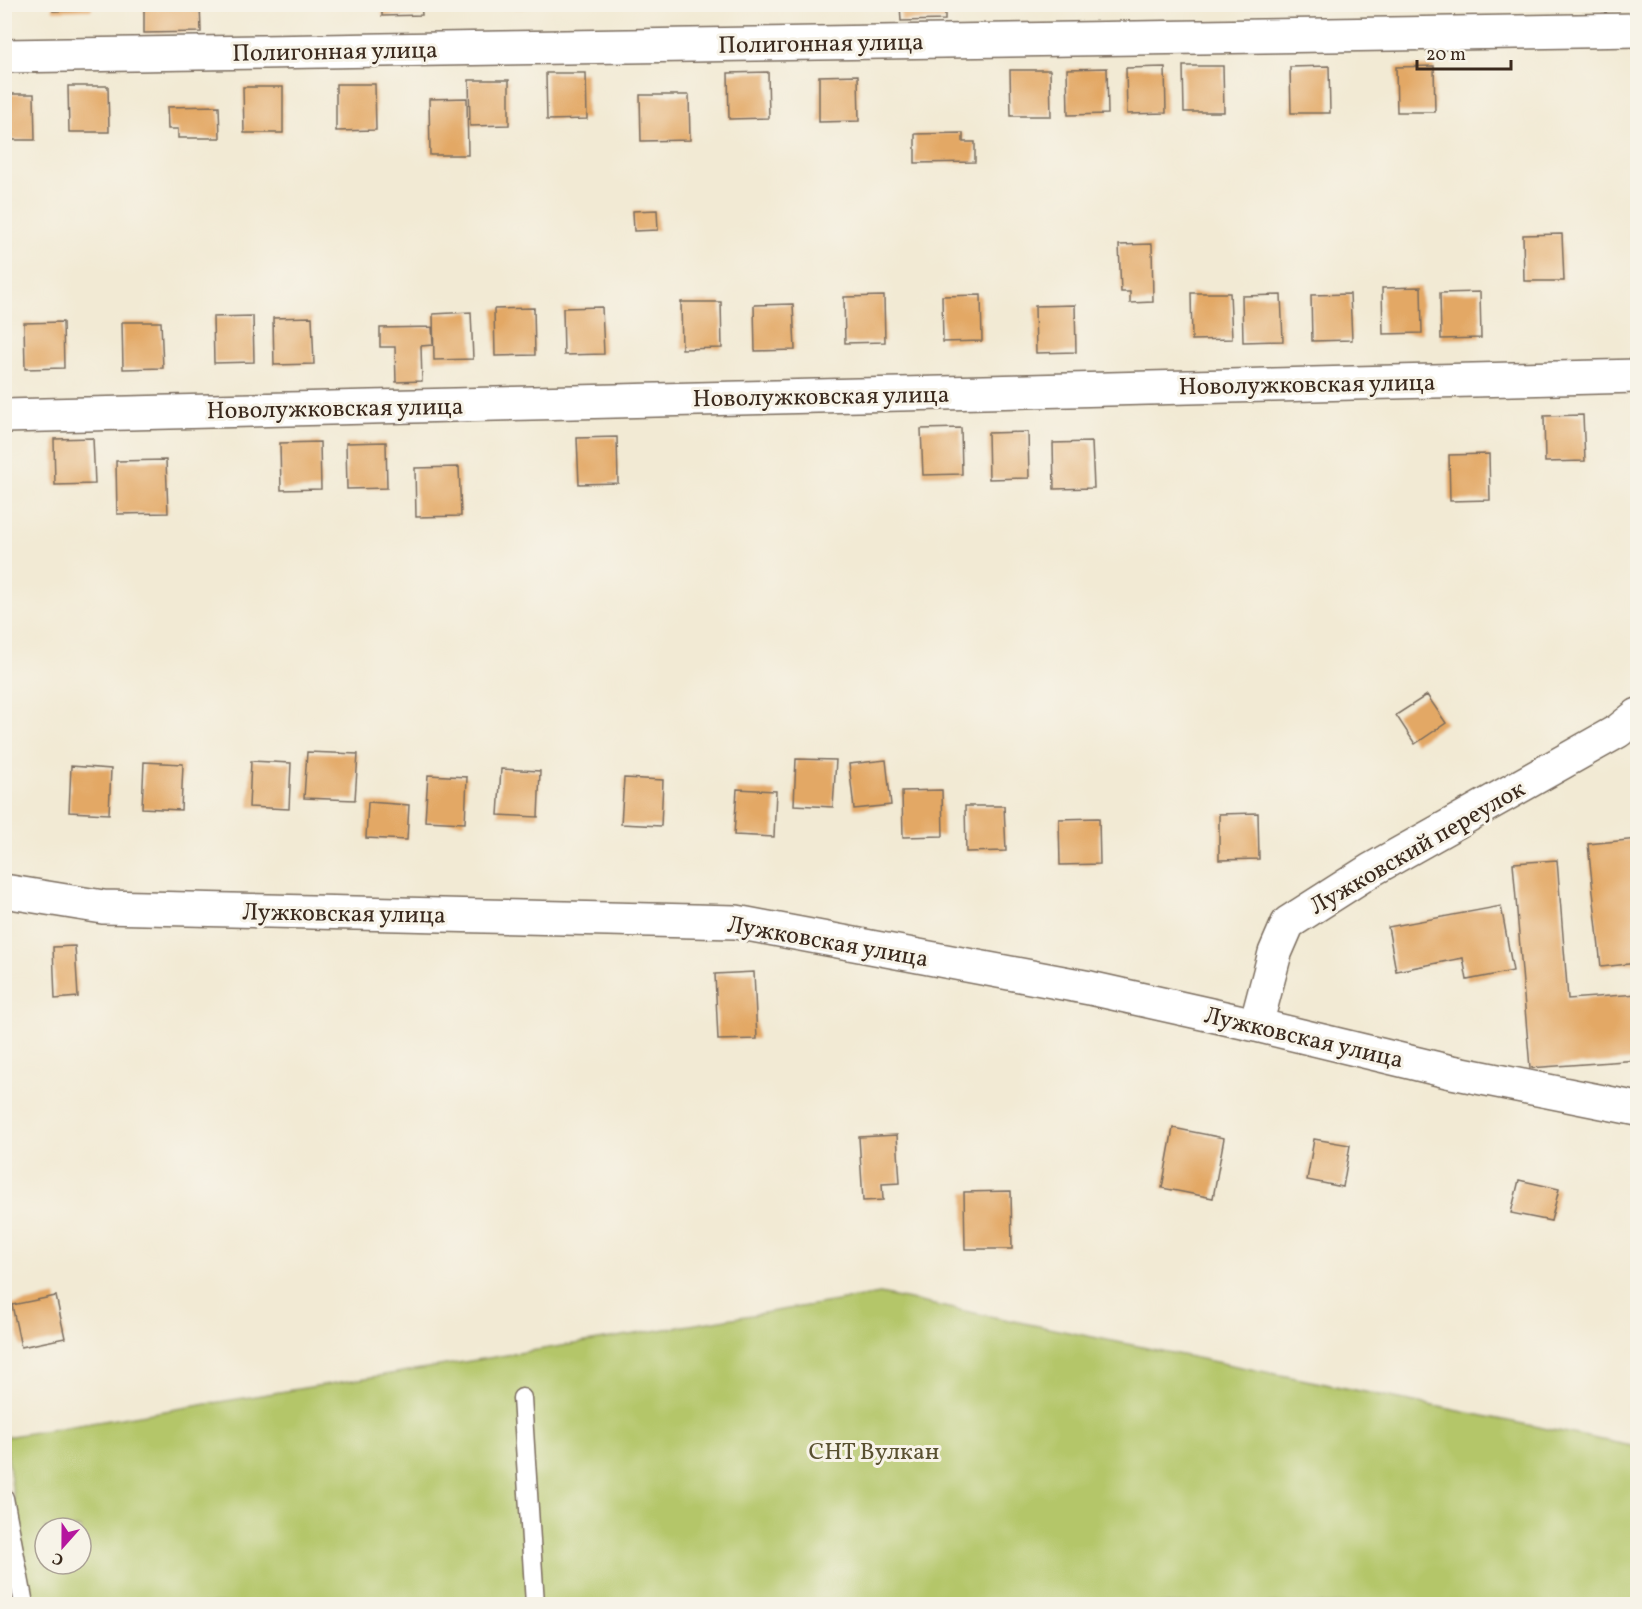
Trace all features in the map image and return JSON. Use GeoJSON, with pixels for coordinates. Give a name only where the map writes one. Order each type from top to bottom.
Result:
{"type":"FeatureCollection","features":[{"type":"Feature","properties":{"kind":"street","name":"Полигонная улица"},"geometry":{"type":"LineString","coordinates":[[4,56],[1638,30]]}},
{"type":"Feature","properties":{"kind":"street","name":"Новолужковская улица"},"geometry":{"type":"LineString","coordinates":[[4,416],[1638,376]]}},
{"type":"Feature","properties":{"kind":"street","name":"Лужковский переулок"},"geometry":{"type":"LineString","coordinates":[[1256,1025],[1275,953],[1288,922],[1371,870],[1618,731],[1638,715]]}},
{"type":"Feature","properties":{"kind":"street","name":"Лужковская улица"},"geometry":{"type":"LineString","coordinates":[[4,891],[103,907],[736,922],[1090,988],[1447,1071],[1638,1109]]}},
{"type":"Feature","properties":{"kind":"lane"},"geometry":{"type":"LineString","coordinates":[[522,1398],[535,1605]]}},
{"type":"Feature","properties":{"kind":"lane"},"geometry":{"type":"LineString","coordinates":[[4,1498],[24,1605]]}},
{"type":"Feature","properties":{"kind":"green space","name":"СНТ Вулкан"},"geometry":{"type":"Polygon","coordinates":[[[880,1294],[1637,1447],[1637,1604],[29,1604],[5,1437],[880,1294]]]}},
{"type":"Feature","properties":{"kind":"building"},"geometry":{"type":"Polygon","coordinates":[[[52,4],[92,4],[92,10],[53,11],[52,4]]]}},
{"type":"Feature","properties":{"kind":"building"},"geometry":{"type":"Polygon","coordinates":[[[144,4],[200,4],[201,32],[144,33],[144,4]]]}},
{"type":"Feature","properties":{"kind":"building"},"geometry":{"type":"Polygon","coordinates":[[[382,4],[421,4],[422,15],[382,16],[382,4]]]}},
{"type":"Feature","properties":{"kind":"building"},"geometry":{"type":"Polygon","coordinates":[[[486,4],[526,4],[526,8],[486,9],[486,4]]]}},
{"type":"Feature","properties":{"kind":"building"},"geometry":{"type":"Polygon","coordinates":[[[900,4],[945,4],[945,20],[901,21],[900,4]]]}},
{"type":"Feature","properties":{"kind":"building"},"geometry":{"type":"Polygon","coordinates":[[[1183,66],[1223,66],[1224,112],[1184,112],[1183,66]]]}},
{"type":"Feature","properties":{"kind":"building"},"geometry":{"type":"Polygon","coordinates":[[[1329,66],[1330,113],[1291,113],[1290,67],[1329,66]]]}},
{"type":"Feature","properties":{"kind":"building"},"geometry":{"type":"Polygon","coordinates":[[[1434,66],[1435,112],[1397,112],[1396,67],[1434,66]]]}},
{"type":"Feature","properties":{"kind":"building"},"geometry":{"type":"Polygon","coordinates":[[[1165,67],[1166,113],[1127,114],[1126,68],[1165,67]]]}},
{"type":"Feature","properties":{"kind":"building"},"geometry":{"type":"Polygon","coordinates":[[[1107,68],[1108,114],[1068,115],[1067,69],[1107,68]]]}},
{"type":"Feature","properties":{"kind":"building"},"geometry":{"type":"Polygon","coordinates":[[[1010,70],[1050,70],[1051,116],[1011,116],[1010,70]]]}},
{"type":"Feature","properties":{"kind":"building"},"geometry":{"type":"Polygon","coordinates":[[[768,72],[769,118],[729,119],[728,73],[768,72]]]}},
{"type":"Feature","properties":{"kind":"building"},"geometry":{"type":"Polygon","coordinates":[[[546,73],[586,73],[587,119],[547,120],[546,73]]]}},
{"type":"Feature","properties":{"kind":"building"},"geometry":{"type":"Polygon","coordinates":[[[858,75],[859,121],[819,122],[819,76],[858,75]]]}},
{"type":"Feature","properties":{"kind":"building"},"geometry":{"type":"Polygon","coordinates":[[[469,80],[509,80],[509,125],[470,126],[469,80]]]}},
{"type":"Feature","properties":{"kind":"building"},"geometry":{"type":"Polygon","coordinates":[[[336,84],[375,84],[376,130],[336,131],[336,84]]]}},
{"type":"Feature","properties":{"kind":"building"},"geometry":{"type":"Polygon","coordinates":[[[68,86],[108,86],[109,132],[69,132],[68,86]]]}},
{"type":"Feature","properties":{"kind":"building"},"geometry":{"type":"Polygon","coordinates":[[[243,87],[283,87],[283,133],[244,133],[243,87]]]}},
{"type":"Feature","properties":{"kind":"building"},"geometry":{"type":"Polygon","coordinates":[[[4,94],[34,94],[35,140],[4,140],[4,94]]]}},
{"type":"Feature","properties":{"kind":"building"},"geometry":{"type":"Polygon","coordinates":[[[640,95],[689,95],[690,140],[641,141],[640,95]]]}},
{"type":"Feature","properties":{"kind":"building"},"geometry":{"type":"Polygon","coordinates":[[[467,98],[468,155],[430,155],[429,99],[467,98]]]}},
{"type":"Feature","properties":{"kind":"building"},"geometry":{"type":"Polygon","coordinates":[[[219,106],[220,138],[178,138],[178,129],[168,129],[167,107],[219,106]]]}},
{"type":"Feature","properties":{"kind":"building"},"geometry":{"type":"Polygon","coordinates":[[[963,133],[963,142],[975,142],[975,162],[915,163],[915,134],[963,133]]]}},
{"type":"Feature","properties":{"kind":"building"},"geometry":{"type":"Polygon","coordinates":[[[657,210],[658,230],[634,231],[633,211],[657,210]]]}},
{"type":"Feature","properties":{"kind":"building"},"geometry":{"type":"Polygon","coordinates":[[[1562,234],[1564,281],[1524,281],[1523,235],[1562,234]]]}},
{"type":"Feature","properties":{"kind":"building"},"geometry":{"type":"Polygon","coordinates":[[[1152,244],[1153,302],[1130,303],[1130,292],[1121,292],[1119,245],[1152,244]]]}},
{"type":"Feature","properties":{"kind":"building"},"geometry":{"type":"Polygon","coordinates":[[[1421,287],[1422,333],[1383,334],[1382,288],[1421,287]]]}},
{"type":"Feature","properties":{"kind":"building"},"geometry":{"type":"Polygon","coordinates":[[[1480,292],[1481,338],[1441,339],[1440,293],[1480,292]]]}},
{"type":"Feature","properties":{"kind":"building"},"geometry":{"type":"Polygon","coordinates":[[[1191,293],[1230,293],[1232,339],[1192,340],[1191,293]]]}},
{"type":"Feature","properties":{"kind":"building"},"geometry":{"type":"Polygon","coordinates":[[[1350,294],[1352,340],[1312,341],[1311,295],[1350,294]]]}},
{"type":"Feature","properties":{"kind":"building"},"geometry":{"type":"Polygon","coordinates":[[[981,295],[982,341],[943,342],[942,296],[981,295]]]}},
{"type":"Feature","properties":{"kind":"building"},"geometry":{"type":"Polygon","coordinates":[[[1281,295],[1283,341],[1243,342],[1242,296],[1281,295]]]}},
{"type":"Feature","properties":{"kind":"building"},"geometry":{"type":"Polygon","coordinates":[[[884,296],[885,342],[845,343],[844,297],[884,296]]]}},
{"type":"Feature","properties":{"kind":"building"},"geometry":{"type":"Polygon","coordinates":[[[681,302],[721,302],[722,348],[682,349],[681,302]]]}},
{"type":"Feature","properties":{"kind":"building"},"geometry":{"type":"Polygon","coordinates":[[[793,304],[795,350],[755,351],[754,305],[793,304]]]}},
{"type":"Feature","properties":{"kind":"building"},"geometry":{"type":"Polygon","coordinates":[[[1075,305],[1076,352],[1036,353],[1035,306],[1075,305]]]}},
{"type":"Feature","properties":{"kind":"building"},"geometry":{"type":"Polygon","coordinates":[[[602,307],[604,354],[564,355],[563,308],[602,307]]]}},
{"type":"Feature","properties":{"kind":"building"},"geometry":{"type":"Polygon","coordinates":[[[534,308],[535,355],[495,356],[494,309],[534,308]]]}},
{"type":"Feature","properties":{"kind":"building"},"geometry":{"type":"Polygon","coordinates":[[[471,312],[473,359],[434,360],[433,314],[471,312]]]}},
{"type":"Feature","properties":{"kind":"building"},"geometry":{"type":"Polygon","coordinates":[[[253,316],[254,362],[214,363],[213,317],[253,316]]]}},
{"type":"Feature","properties":{"kind":"building"},"geometry":{"type":"Polygon","coordinates":[[[312,317],[314,364],[274,365],[273,318],[312,317]]]}},
{"type":"Feature","properties":{"kind":"building"},"geometry":{"type":"Polygon","coordinates":[[[63,322],[64,368],[25,369],[24,323],[63,322]]]}},
{"type":"Feature","properties":{"kind":"building"},"geometry":{"type":"Polygon","coordinates":[[[122,322],[161,322],[163,368],[123,369],[122,322]]]}},
{"type":"Feature","properties":{"kind":"building"},"geometry":{"type":"Polygon","coordinates":[[[432,327],[433,345],[421,346],[422,381],[396,382],[395,347],[380,347],[380,328],[432,327]]]}},
{"type":"Feature","properties":{"kind":"building"},"geometry":{"type":"Polygon","coordinates":[[[1583,415],[1585,461],[1545,462],[1544,416],[1583,415]]]}},
{"type":"Feature","properties":{"kind":"building"},"geometry":{"type":"Polygon","coordinates":[[[961,428],[962,474],[923,475],[921,429],[961,428]]]}},
{"type":"Feature","properties":{"kind":"building"},"geometry":{"type":"Polygon","coordinates":[[[1028,432],[1029,478],[989,479],[988,433],[1028,432]]]}},
{"type":"Feature","properties":{"kind":"building"},"geometry":{"type":"Polygon","coordinates":[[[617,437],[618,483],[579,484],[577,438],[617,437]]]}},
{"type":"Feature","properties":{"kind":"building"},"geometry":{"type":"Polygon","coordinates":[[[93,438],[95,484],[55,485],[54,439],[93,438]]]}},
{"type":"Feature","properties":{"kind":"building"},"geometry":{"type":"Polygon","coordinates":[[[320,442],[321,489],[281,490],[280,443],[320,442]]]}},
{"type":"Feature","properties":{"kind":"building"},"geometry":{"type":"Polygon","coordinates":[[[386,442],[387,488],[347,489],[346,443],[386,442]]]}},
{"type":"Feature","properties":{"kind":"building"},"geometry":{"type":"Polygon","coordinates":[[[1092,442],[1094,488],[1054,489],[1053,443],[1092,442]]]}},
{"type":"Feature","properties":{"kind":"building"},"geometry":{"type":"Polygon","coordinates":[[[1489,454],[1490,500],[1450,501],[1449,455],[1489,454]]]}},
{"type":"Feature","properties":{"kind":"building"},"geometry":{"type":"Polygon","coordinates":[[[166,460],[168,513],[117,514],[116,461],[166,460]]]}},
{"type":"Feature","properties":{"kind":"building"},"geometry":{"type":"Polygon","coordinates":[[[459,467],[461,516],[416,517],[415,468],[459,467]]]}},
{"type":"Feature","properties":{"kind":"building"},"geometry":{"type":"Polygon","coordinates":[[[1427,695],[1446,723],[1415,744],[1396,715],[1427,695]]]}},
{"type":"Feature","properties":{"kind":"building"},"geometry":{"type":"Polygon","coordinates":[[[307,752],[358,754],[355,800],[304,798],[307,752]]]}},
{"type":"Feature","properties":{"kind":"building"},"geometry":{"type":"Polygon","coordinates":[[[796,759],[836,760],[833,807],[794,805],[796,759]]]}},
{"type":"Feature","properties":{"kind":"building"},"geometry":{"type":"Polygon","coordinates":[[[886,760],[891,805],[854,809],[849,764],[886,760]]]}},
{"type":"Feature","properties":{"kind":"building"},"geometry":{"type":"Polygon","coordinates":[[[251,761],[291,763],[289,809],[249,807],[251,761]]]}},
{"type":"Feature","properties":{"kind":"building"},"geometry":{"type":"Polygon","coordinates":[[[144,762],[183,764],[181,810],[142,808],[144,762]]]}},
{"type":"Feature","properties":{"kind":"building"},"geometry":{"type":"Polygon","coordinates":[[[71,766],[111,769],[109,814],[69,812],[71,766]]]}},
{"type":"Feature","properties":{"kind":"building"},"geometry":{"type":"Polygon","coordinates":[[[501,769],[540,771],[538,817],[498,815],[501,769]]]}},
{"type":"Feature","properties":{"kind":"building"},"geometry":{"type":"Polygon","coordinates":[[[428,775],[467,777],[465,823],[425,821],[428,775]]]}},
{"type":"Feature","properties":{"kind":"building"},"geometry":{"type":"Polygon","coordinates":[[[624,778],[663,780],[661,826],[621,824],[624,778]]]}},
{"type":"Feature","properties":{"kind":"building"},"geometry":{"type":"Polygon","coordinates":[[[737,789],[776,791],[774,837],[734,835],[737,789]]]}},
{"type":"Feature","properties":{"kind":"building"},"geometry":{"type":"Polygon","coordinates":[[[942,790],[943,836],[903,837],[902,791],[942,790]]]}},
{"type":"Feature","properties":{"kind":"building"},"geometry":{"type":"Polygon","coordinates":[[[368,802],[409,805],[407,840],[366,838],[368,802]]]}},
{"type":"Feature","properties":{"kind":"building"},"geometry":{"type":"Polygon","coordinates":[[[965,806],[1004,806],[1006,851],[966,852],[965,806]]]}},
{"type":"Feature","properties":{"kind":"building"},"geometry":{"type":"Polygon","coordinates":[[[1258,813],[1259,859],[1219,860],[1219,814],[1258,813]]]}},
{"type":"Feature","properties":{"kind":"building"},"geometry":{"type":"Polygon","coordinates":[[[1099,818],[1100,864],[1060,865],[1059,819],[1099,818]]]}},
{"type":"Feature","properties":{"kind":"building"},"geometry":{"type":"Polygon","coordinates":[[[1638,839],[1638,899],[1635,899],[1638,963],[1601,967],[1588,844],[1638,839]]]}},
{"type":"Feature","properties":{"kind":"building"},"geometry":{"type":"Polygon","coordinates":[[[1557,860],[1568,999],[1638,994],[1638,1060],[1530,1068],[1513,863],[1557,860]]]}},
{"type":"Feature","properties":{"kind":"building"},"geometry":{"type":"Polygon","coordinates":[[[1501,906],[1513,971],[1467,980],[1463,958],[1396,971],[1388,927],[1501,906]]]}},
{"type":"Feature","properties":{"kind":"building"},"geometry":{"type":"Polygon","coordinates":[[[75,946],[78,997],[55,999],[53,947],[75,946]]]}},
{"type":"Feature","properties":{"kind":"building"},"geometry":{"type":"Polygon","coordinates":[[[754,972],[757,1039],[718,1040],[715,974],[754,972]]]}},
{"type":"Feature","properties":{"kind":"building"},"geometry":{"type":"Polygon","coordinates":[[[1173,1128],[1224,1138],[1213,1198],[1162,1188],[1173,1128]]]}},
{"type":"Feature","properties":{"kind":"building"},"geometry":{"type":"Polygon","coordinates":[[[897,1135],[900,1183],[882,1184],[883,1200],[863,1201],[859,1137],[897,1135]]]}},
{"type":"Feature","properties":{"kind":"building"},"geometry":{"type":"Polygon","coordinates":[[[1314,1139],[1350,1145],[1343,1187],[1307,1180],[1314,1139]]]}},
{"type":"Feature","properties":{"kind":"building"},"geometry":{"type":"Polygon","coordinates":[[[1519,1180],[1559,1189],[1551,1221],[1511,1213],[1519,1180]]]}},
{"type":"Feature","properties":{"kind":"building"},"geometry":{"type":"Polygon","coordinates":[[[1011,1191],[1012,1249],[965,1249],[964,1192],[1011,1191]]]}},
{"type":"Feature","properties":{"kind":"building"},"geometry":{"type":"Polygon","coordinates":[[[56,1296],[65,1338],[21,1347],[12,1305],[56,1296]]]}}]}
